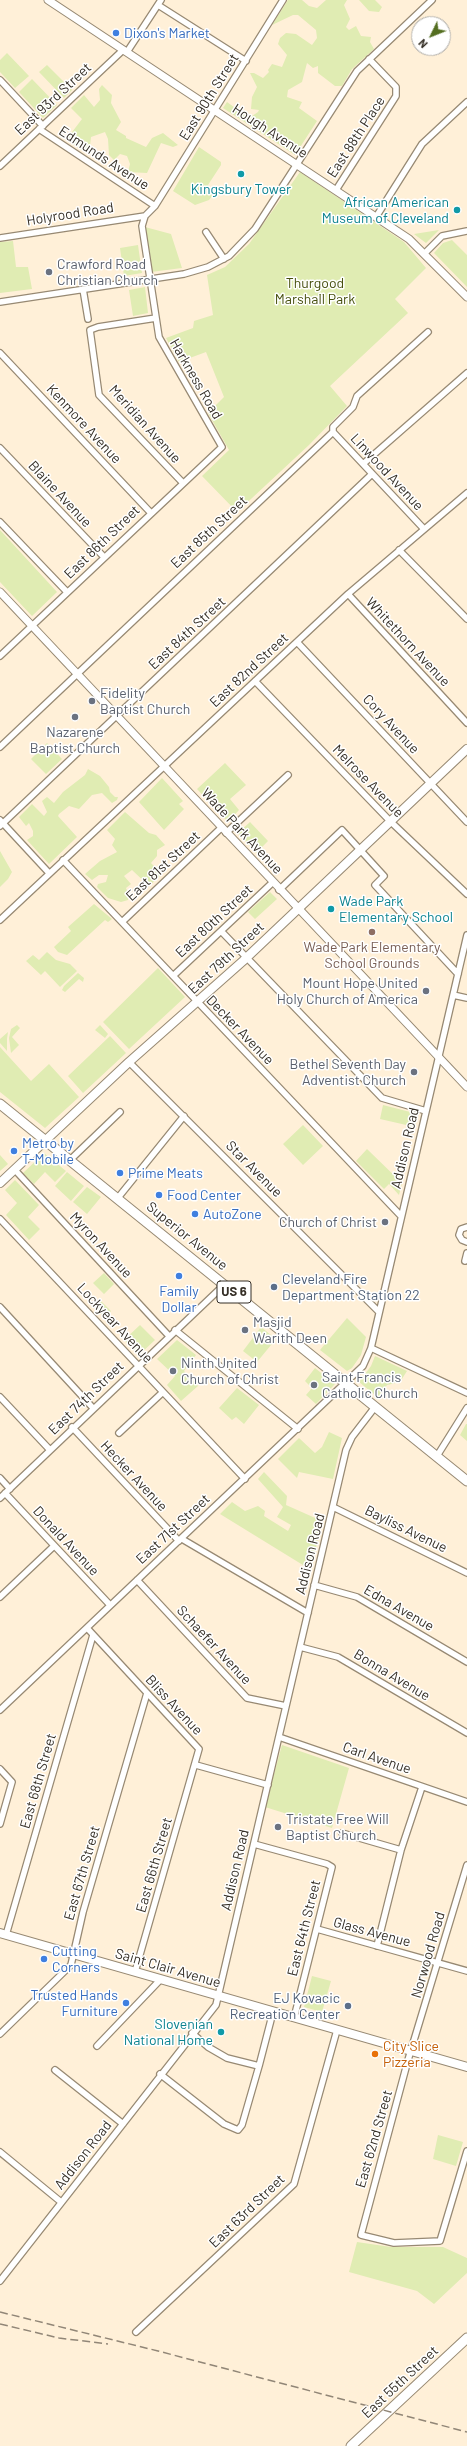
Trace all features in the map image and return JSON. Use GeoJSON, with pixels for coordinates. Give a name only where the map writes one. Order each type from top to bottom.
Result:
{"type":"FeatureCollection","features":[{"type":"Feature","properties":{"kind":"main road","name":"East 79th Street"},"geometry":{"type":"LineString","coordinates":[[0,1183],[129,1062],[198,1003],[430,782],[467,749]]}},
{"type":"Feature","properties":{"kind":"main road","name":"Superior Avenue"},"geometry":{"type":"LineString","coordinates":[[0,1104],[69,1161],[225,1284],[467,1481]]}},
{"type":"Feature","properties":{"kind":"main road","name":"Saint Clair Avenue"},"geometry":{"type":"LineString","coordinates":[[3,1934],[467,2067]]}},
{"type":"Feature","properties":{"kind":"main road","name":"East 55th Street"},"geometry":{"type":"LineString","coordinates":[[352,2446],[467,2338]]}},
{"type":"Feature","properties":{"kind":"street","name":"Hough Avenue"},"geometry":{"type":"LineString","coordinates":[[48,0],[409,238],[467,297]]}},
{"type":"Feature","properties":{"kind":"street","name":"East 90th Street"},"geometry":{"type":"LineString","coordinates":[[155,206],[246,62],[283,0]]}},
{"type":"Feature","properties":{"kind":"street"},"geometry":{"type":"LineString","coordinates":[[0,302],[196,272],[224,259],[252,234],[357,72],[432,0]]}},
{"type":"Feature","properties":{"kind":"street","name":"East 93rd Street"},"geometry":{"type":"LineString","coordinates":[[0,166],[125,51],[160,2]]}},
{"type":"Feature","properties":{"kind":"street"},"geometry":{"type":"LineString","coordinates":[[160,2],[246,62]]}},
{"type":"Feature","properties":{"kind":"street","name":"East 88th Place"},"geometry":{"type":"LineString","coordinates":[[336,190],[396,96],[396,87],[369,59]]}},
{"type":"Feature","properties":{"kind":"street","name":"Edmunds Avenue"},"geometry":{"type":"LineString","coordinates":[[0,80],[41,127],[155,206]]}},
{"type":"Feature","properties":{"kind":"street"},"geometry":{"type":"LineString","coordinates":[[376,217],[422,144],[467,102]]}},
{"type":"Feature","properties":{"kind":"street"},"geometry":{"type":"LineString","coordinates":[[145,216],[155,206]]}},
{"type":"Feature","properties":{"kind":"street","name":"Holyrood Road"},"geometry":{"type":"LineString","coordinates":[[0,238],[145,216]]}},
{"type":"Feature","properties":{"kind":"street","name":"Harkness Road"},"geometry":{"type":"LineString","coordinates":[[145,216],[142,226],[149,280],[159,337],[222,447]]}},
{"type":"Feature","properties":{"kind":"street"},"geometry":{"type":"LineString","coordinates":[[425,253],[442,236],[467,231]]}},
{"type":"Feature","properties":{"kind":"street"},"geometry":{"type":"LineString","coordinates":[[206,232],[224,259]]}},
{"type":"Feature","properties":{"kind":"street"},"geometry":{"type":"LineString","coordinates":[[83,289],[88,319]]}},
{"type":"Feature","properties":{"kind":"street","name":"Meridian Avenue"},"geometry":{"type":"LineString","coordinates":[[156,318],[98,327],[90,330],[99,395],[182,482]]}},
{"type":"Feature","properties":{"kind":"street","name":"East 85th Street"},"geometry":{"type":"LineString","coordinates":[[0,747],[333,432],[332,426],[353,407],[357,396],[428,332]]}},
{"type":"Feature","properties":{"kind":"street","name":"Kenmore Avenue"},"geometry":{"type":"LineString","coordinates":[[0,353],[150,512]]}},
{"type":"Feature","properties":{"kind":"street"},"geometry":{"type":"LineString","coordinates":[[363,464],[467,374]]}},
{"type":"Feature","properties":{"kind":"street","name":"Linwood Avenue"},"geometry":{"type":"LineString","coordinates":[[333,432],[424,529]]}},
{"type":"Feature","properties":{"kind":"street","name":"East 86th Street"},"geometry":{"type":"LineString","coordinates":[[0,656],[150,512],[222,447]]}},
{"type":"Feature","properties":{"kind":"street","name":"Blaine Avenue"},"geometry":{"type":"LineString","coordinates":[[0,448],[104,557]]}},
{"type":"Feature","properties":{"kind":"street","name":"East 84th Street"},"geometry":{"type":"LineString","coordinates":[[1,823],[116,717],[372,474]]}},
{"type":"Feature","properties":{"kind":"street","name":"East 82nd Street"},"geometry":{"type":"LineString","coordinates":[[0,920],[348,594],[467,493]]}},
{"type":"Feature","properties":{"kind":"street"},"geometry":{"type":"LineString","coordinates":[[0,522],[67,592]]}},
{"type":"Feature","properties":{"kind":"street"},"geometry":{"type":"LineString","coordinates":[[399,550],[466,617]]}},
{"type":"Feature","properties":{"kind":"street","name":"Wade Park Avenue"},"geometry":{"type":"LineString","coordinates":[[0,592],[31,627],[77,674],[279,890],[467,1087]]}},
{"type":"Feature","properties":{"kind":"street","name":"Whitethorn Avenue"},"geometry":{"type":"LineString","coordinates":[[348,594],[467,723]]}},
{"type":"Feature","properties":{"kind":"street","name":"Cory Avenue"},"geometry":{"type":"LineString","coordinates":[[297,642],[467,822]]}},
{"type":"Feature","properties":{"kind":"street","name":"Melrose Avenue"},"geometry":{"type":"LineString","coordinates":[[255,681],[390,821],[467,894]]}},
{"type":"Feature","properties":{"kind":"street","name":"East 81st Street"},"geometry":{"type":"LineString","coordinates":[[122,922],[288,775]]}},
{"type":"Feature","properties":{"kind":"street"},"geometry":{"type":"LineString","coordinates":[[1,823],[49,873]]}},
{"type":"Feature","properties":{"kind":"street"},"geometry":{"type":"LineString","coordinates":[[279,890],[342,830],[384,876],[375,884],[458,974]]}},
{"type":"Feature","properties":{"kind":"street","name":"Decker Avenue"},"geometry":{"type":"LineString","coordinates":[[63,860],[401,1216]]}},
{"type":"Feature","properties":{"kind":"street","name":"East 80th Street"},"geometry":{"type":"LineString","coordinates":[[173,976],[272,882]]}},
{"type":"Feature","properties":{"kind":"street"},"geometry":{"type":"LineString","coordinates":[[221,931],[382,1098],[426,1111]]}},
{"type":"Feature","properties":{"kind":"street","name":"Addison Road"},"geometry":{"type":"LineString","coordinates":[[363,1366],[371,1348],[378,1311],[467,935]]}},
{"type":"Feature","properties":{"kind":"street"},"geometry":{"type":"LineString","coordinates":[[453,995],[467,998]]}},
{"type":"Feature","properties":{"kind":"street","name":"Star Avenue"},"geometry":{"type":"LineString","coordinates":[[129,1062],[378,1311]]}},
{"type":"Feature","properties":{"kind":"street"},"geometry":{"type":"LineString","coordinates":[[69,1161],[120,1112]]}},
{"type":"Feature","properties":{"kind":"street"},"geometry":{"type":"LineString","coordinates":[[117,1199],[184,1116]]}},
{"type":"Feature","properties":{"kind":"street","name":"Myron Avenue"},"geometry":{"type":"LineString","coordinates":[[15,1170],[169,1336]]}},
{"type":"Feature","properties":{"kind":"street","name":"Lockyear Avenue"},"geometry":{"type":"LineString","coordinates":[[0,1219],[245,1479]]}},
{"type":"Feature","properties":{"kind":"street"},"geometry":{"type":"LineString","coordinates":[[467,1227],[461,1229],[459,1235],[462,1240],[467,1242]]}},
{"type":"Feature","properties":{"kind":"street"},"geometry":{"type":"LineString","coordinates":[[465,1261],[467,1253]]}},
{"type":"Feature","properties":{"kind":"street","name":"East 74th Street"},"geometry":{"type":"LineString","coordinates":[[0,1498],[72,1427],[225,1284]]}},
{"type":"Feature","properties":{"kind":"street"},"geometry":{"type":"LineString","coordinates":[[0,1307],[93,1408]]}},
{"type":"Feature","properties":{"kind":"street"},"geometry":{"type":"LineString","coordinates":[[175,1330],[298,1429]]}},
{"type":"Feature","properties":{"kind":"street"},"geometry":{"type":"LineString","coordinates":[[371,1348],[467,1392]]}},
{"type":"Feature","properties":{"kind":"street","name":"East 71st Street"},"geometry":{"type":"LineString","coordinates":[[0,1710],[363,1366]]}},
{"type":"Feature","properties":{"kind":"street"},"geometry":{"type":"LineString","coordinates":[[119,1433],[163,1392]]}},
{"type":"Feature","properties":{"kind":"street"},"geometry":{"type":"LineString","coordinates":[[0,1397],[50,1450]]}},
{"type":"Feature","properties":{"kind":"street","name":"Addison Road"},"geometry":{"type":"LineString","coordinates":[[0,2281],[123,2124],[160,2074],[216,2005],[314,1585],[334,1507],[346,1450],[352,1437],[375,1407]]}},
{"type":"Feature","properties":{"kind":"street"},"geometry":{"type":"LineString","coordinates":[[437,1456],[467,1408]]}},
{"type":"Feature","properties":{"kind":"street","name":"Hecker Avenue"},"geometry":{"type":"LineString","coordinates":[[72,1427],[180,1540],[308,1612]]}},
{"type":"Feature","properties":{"kind":"street"},"geometry":{"type":"LineString","coordinates":[[0,1478],[10,1489]]}},
{"type":"Feature","properties":{"kind":"street","name":"Donald Avenue"},"geometry":{"type":"LineString","coordinates":[[5,1493],[110,1605]]}},
{"type":"Feature","properties":{"kind":"street","name":"Bayliss Avenue"},"geometry":{"type":"LineString","coordinates":[[334,1507],[467,1573]]}},
{"type":"Feature","properties":{"kind":"street"},"geometry":{"type":"LineString","coordinates":[[0,1597],[54,1546]]}},
{"type":"Feature","properties":{"kind":"street","name":"Schaefer Avenue"},"geometry":{"type":"LineString","coordinates":[[137,1580],[247,1698],[286,1706]]}},
{"type":"Feature","properties":{"kind":"street","name":"Edna Avenue"},"geometry":{"type":"LineString","coordinates":[[314,1585],[357,1597],[467,1662]]}},
{"type":"Feature","properties":{"kind":"street","name":"Bliss Avenue"},"geometry":{"type":"LineString","coordinates":[[87,1628],[199,1749],[196,1765]]}},
{"type":"Feature","properties":{"kind":"street","name":"East 68th Street"},"geometry":{"type":"LineString","coordinates":[[3,1934],[93,1635]]}},
{"type":"Feature","properties":{"kind":"street","name":"Bonna Avenue"},"geometry":{"type":"LineString","coordinates":[[300,1647],[338,1657],[467,1733]]}},
{"type":"Feature","properties":{"kind":"street","name":"East 67th Street"},"geometry":{"type":"LineString","coordinates":[[0,2034],[71,1965],[75,1955],[83,1912],[147,1693]]}},
{"type":"Feature","properties":{"kind":"street","name":"Carl Avenue"},"geometry":{"type":"LineString","coordinates":[[279,1737],[467,1802]]}},
{"type":"Feature","properties":{"kind":"street"},"geometry":{"type":"LineString","coordinates":[[196,1765],[268,1785]]}},
{"type":"Feature","properties":{"kind":"street","name":"East 66th Street"},"geometry":{"type":"LineString","coordinates":[[135,1972],[196,1765]]}},
{"type":"Feature","properties":{"kind":"street"},"geometry":{"type":"LineString","coordinates":[[0,1769],[12,1782],[0,1824]]}},
{"type":"Feature","properties":{"kind":"street"},"geometry":{"type":"LineString","coordinates":[[377,1946],[401,1850],[422,1787]]}},
{"type":"Feature","properties":{"kind":"street"},"geometry":{"type":"LineString","coordinates":[[342,1833],[401,1850]]}},
{"type":"Feature","properties":{"kind":"street","name":"East 64th Street"},"geometry":{"type":"LineString","coordinates":[[254,1844],[327,1864],[332,1867],[294,2018]]}},
{"type":"Feature","properties":{"kind":"street","name":"Norwood Road"},"geometry":{"type":"LineString","coordinates":[[412,2052],[467,1865]]}},
{"type":"Feature","properties":{"kind":"street","name":"Glass Avenue"},"geometry":{"type":"LineString","coordinates":[[317,1929],[467,1971]]}},
{"type":"Feature","properties":{"kind":"street"},"geometry":{"type":"LineString","coordinates":[[97,2046],[161,1980]]}},
{"type":"Feature","properties":{"kind":"street"},"geometry":{"type":"LineString","coordinates":[[160,2074],[232,2129],[238,2130],[242,2125],[273,2012]]}},
{"type":"Feature","properties":{"kind":"street","name":"East 63rd Street"},"geometry":{"type":"LineString","coordinates":[[136,2332],[294,2184],[337,2030]]}},
{"type":"Feature","properties":{"kind":"street"},"geometry":{"type":"LineString","coordinates":[[192,2034],[208,2047],[227,2058],[259,2066]]}},
{"type":"Feature","properties":{"kind":"street","name":"East 62nd Street"},"geometry":{"type":"LineString","coordinates":[[412,2052],[360,2232],[365,2237],[389,2243],[440,2241],[466,2160]]}},
{"type":"Feature","properties":{"kind":"street"},"geometry":{"type":"LineString","coordinates":[[55,2070],[123,2124]]}},
{"type":"Feature","properties":{"kind":"street"},"geometry":{"type":"LineString","coordinates":[[466,2160],[467,2151]]}},
{"type":"Feature","properties":{"kind":"street"},"geometry":{"type":"LineString","coordinates":[[0,2152],[61,2202]]}},
{"type":"Feature","properties":{"kind":"green space"},"geometry":{"type":"Polygon","coordinates":[[[288,0],[302,0],[309,6],[317,8],[326,0],[347,0],[344,5],[350,19],[346,27],[349,30],[356,26],[361,36],[371,37],[370,42],[374,49],[352,69],[342,86],[335,86],[318,73],[318,66],[313,68],[307,63],[302,82],[288,90],[287,97],[302,102],[299,108],[317,121],[295,155],[223,108],[227,102],[249,118],[258,112],[259,110],[251,109],[252,97],[257,87],[250,73],[254,73],[263,78],[269,72],[268,70],[272,64],[282,67],[287,55],[278,44],[280,38],[286,33],[296,34],[312,45],[317,38],[316,30],[298,15],[293,15],[272,25],[288,0]]]}},
{"type":"Feature","properties":{"kind":"green space"},"geometry":{"type":"Polygon","coordinates":[[[359,0],[375,0],[382,7],[379,12],[369,11],[359,0]]]}},
{"type":"Feature","properties":{"kind":"green space"},"geometry":{"type":"Polygon","coordinates":[[[7,53],[29,76],[15,88],[0,72],[0,60],[7,53]]]}},
{"type":"Feature","properties":{"kind":"green space"},"geometry":{"type":"Polygon","coordinates":[[[47,65],[72,90],[64,98],[39,72],[47,65]]]}},
{"type":"Feature","properties":{"kind":"green space"},"geometry":{"type":"Polygon","coordinates":[[[32,79],[57,105],[43,118],[19,92],[32,79]]]}},
{"type":"Feature","properties":{"kind":"green space"},"geometry":{"type":"Polygon","coordinates":[[[102,85],[112,95],[111,103],[121,122],[116,130],[126,136],[126,138],[146,147],[152,138],[163,133],[178,145],[173,147],[161,143],[147,173],[128,172],[130,164],[127,156],[120,154],[114,160],[109,155],[108,139],[105,132],[91,137],[90,146],[85,152],[66,140],[82,119],[71,108],[84,95],[94,107],[100,100],[99,89],[102,85]]]}},
{"type":"Feature","properties":{"kind":"green space"},"geometry":{"type":"Polygon","coordinates":[[[199,147],[221,162],[221,165],[208,185],[214,194],[209,200],[195,205],[173,191],[199,147]]]}},
{"type":"Feature","properties":{"kind":"green space","name":"Thurgood Marshall Park"},"geometry":{"type":"Polygon","coordinates":[[[300,172],[404,242],[426,268],[395,299],[408,313],[330,386],[347,406],[309,445],[237,512],[202,476],[229,450],[208,413],[224,397],[206,352],[179,362],[166,338],[193,328],[194,321],[213,315],[207,275],[225,267],[249,244],[300,172]]]}},
{"type":"Feature","properties":{"kind":"green space"},"geometry":{"type":"Polygon","coordinates":[[[145,227],[171,234],[182,268],[151,272],[145,227]]]}},
{"type":"Feature","properties":{"kind":"green space"},"geometry":{"type":"Polygon","coordinates":[[[439,230],[426,243],[414,234],[439,230]]]}},
{"type":"Feature","properties":{"kind":"green space"},"geometry":{"type":"Polygon","coordinates":[[[452,240],[467,255],[467,287],[434,253],[443,243],[452,240]]]}},
{"type":"Feature","properties":{"kind":"green space"},"geometry":{"type":"Polygon","coordinates":[[[13,241],[16,267],[28,267],[32,289],[0,293],[0,242],[13,241]]]}},
{"type":"Feature","properties":{"kind":"green space"},"geometry":{"type":"Polygon","coordinates":[[[138,245],[142,273],[124,276],[120,248],[138,245]]]}},
{"type":"Feature","properties":{"kind":"green space"},"geometry":{"type":"Polygon","coordinates":[[[145,287],[148,313],[133,316],[129,290],[145,287]]]}},
{"type":"Feature","properties":{"kind":"green space"},"geometry":{"type":"Polygon","coordinates":[[[0,530],[57,592],[32,616],[0,582],[0,530]]]}},
{"type":"Feature","properties":{"kind":"green space"},"geometry":{"type":"Polygon","coordinates":[[[47,743],[62,759],[46,774],[31,759],[47,743]]]}},
{"type":"Feature","properties":{"kind":"green space"},"geometry":{"type":"Polygon","coordinates":[[[225,763],[246,785],[230,799],[239,810],[228,822],[197,789],[225,763]]]}},
{"type":"Feature","properties":{"kind":"green space"},"geometry":{"type":"Polygon","coordinates":[[[88,769],[100,776],[109,787],[110,792],[115,797],[118,797],[117,800],[112,803],[102,793],[92,795],[79,809],[69,806],[59,814],[58,816],[77,837],[49,864],[27,840],[33,836],[33,831],[29,823],[26,826],[19,817],[32,804],[44,816],[47,812],[42,801],[47,797],[54,803],[63,792],[85,775],[88,769]]]}},
{"type":"Feature","properties":{"kind":"green space"},"geometry":{"type":"Polygon","coordinates":[[[162,778],[183,801],[179,804],[184,809],[164,830],[139,802],[162,778]]]}},
{"type":"Feature","properties":{"kind":"green space"},"geometry":{"type":"Polygon","coordinates":[[[125,812],[149,833],[156,835],[165,845],[157,850],[157,856],[151,863],[162,874],[149,886],[132,870],[124,876],[131,884],[126,888],[129,895],[128,900],[121,902],[108,898],[97,887],[98,884],[106,882],[108,875],[99,875],[92,880],[85,874],[100,861],[117,852],[112,845],[115,839],[107,830],[125,812]]]}},
{"type":"Feature","properties":{"kind":"green space"},"geometry":{"type":"Polygon","coordinates":[[[250,822],[268,841],[256,853],[238,833],[250,822]]]}},
{"type":"Feature","properties":{"kind":"green space"},"geometry":{"type":"Polygon","coordinates":[[[0,851],[12,872],[8,879],[0,887],[0,851]]]}},
{"type":"Feature","properties":{"kind":"green space"},"geometry":{"type":"Polygon","coordinates":[[[270,892],[277,899],[255,919],[248,912],[270,892]]]}},
{"type":"Feature","properties":{"kind":"green space"},"geometry":{"type":"Polygon","coordinates":[[[94,904],[112,919],[108,922],[105,920],[67,955],[58,952],[54,947],[71,931],[68,927],[94,904]]]}},
{"type":"Feature","properties":{"kind":"green space"},"geometry":{"type":"Polygon","coordinates":[[[47,952],[56,960],[70,964],[77,971],[60,987],[45,971],[41,975],[26,961],[33,955],[39,960],[47,952]]]}},
{"type":"Feature","properties":{"kind":"green space"},"geometry":{"type":"Polygon","coordinates":[[[158,968],[185,997],[129,1049],[103,1022],[158,968]]]}},
{"type":"Feature","properties":{"kind":"green space"},"geometry":{"type":"Polygon","coordinates":[[[78,973],[84,978],[83,982],[79,979],[65,992],[62,990],[64,986],[78,973]]]}},
{"type":"Feature","properties":{"kind":"green space"},"geometry":{"type":"Polygon","coordinates":[[[17,1025],[20,1028],[12,1037],[19,1045],[11,1053],[9,1038],[11,1029],[17,1025]]]}},
{"type":"Feature","properties":{"kind":"green space"},"geometry":{"type":"Polygon","coordinates":[[[100,1025],[108,1034],[105,1038],[95,1030],[100,1025]]]}},
{"type":"Feature","properties":{"kind":"green space"},"geometry":{"type":"Polygon","coordinates":[[[8,1032],[7,1051],[0,1043],[0,1039],[8,1032]]]}},
{"type":"Feature","properties":{"kind":"green space"},"geometry":{"type":"Polygon","coordinates":[[[110,1036],[126,1053],[83,1093],[68,1076],[110,1036]]]}},
{"type":"Feature","properties":{"kind":"green space"},"geometry":{"type":"Polygon","coordinates":[[[0,1047],[31,1081],[49,1064],[79,1097],[45,1128],[0,1092],[0,1047]]]}},
{"type":"Feature","properties":{"kind":"green space"},"geometry":{"type":"Polygon","coordinates":[[[383,1105],[418,1114],[415,1127],[380,1119],[383,1105]]]}},
{"type":"Feature","properties":{"kind":"green space"},"geometry":{"type":"Polygon","coordinates":[[[303,1125],[323,1146],[303,1165],[283,1144],[303,1125]]]}},
{"type":"Feature","properties":{"kind":"green space"},"geometry":{"type":"Polygon","coordinates":[[[367,1149],[402,1183],[399,1195],[389,1184],[384,1189],[356,1161],[367,1149]]]}},
{"type":"Feature","properties":{"kind":"green space"},"geometry":{"type":"Polygon","coordinates":[[[44,1153],[66,1171],[55,1182],[45,1172],[34,1184],[23,1173],[44,1153]]]}},
{"type":"Feature","properties":{"kind":"green space"},"geometry":{"type":"Polygon","coordinates":[[[0,1155],[8,1164],[0,1171],[0,1155]]]}},
{"type":"Feature","properties":{"kind":"green space"},"geometry":{"type":"Polygon","coordinates":[[[67,1172],[84,1186],[71,1201],[55,1186],[67,1172]]]}},
{"type":"Feature","properties":{"kind":"green space"},"geometry":{"type":"Polygon","coordinates":[[[15,1180],[39,1205],[28,1217],[40,1229],[29,1240],[6,1215],[17,1203],[5,1190],[15,1180]]]}},
{"type":"Feature","properties":{"kind":"green space"},"geometry":{"type":"Polygon","coordinates":[[[87,1187],[101,1197],[87,1214],[73,1202],[87,1187]]]}},
{"type":"Feature","properties":{"kind":"green space"},"geometry":{"type":"Polygon","coordinates":[[[104,1273],[114,1284],[104,1294],[93,1283],[104,1273]]]}},
{"type":"Feature","properties":{"kind":"green space"},"geometry":{"type":"Polygon","coordinates":[[[100,1300],[111,1311],[105,1318],[93,1306],[100,1300]]]}},
{"type":"Feature","properties":{"kind":"green space"},"geometry":{"type":"Polygon","coordinates":[[[347,1318],[366,1337],[361,1355],[352,1368],[347,1371],[320,1350],[347,1318]]]}},
{"type":"Feature","properties":{"kind":"green space"},"geometry":{"type":"Polygon","coordinates":[[[140,1325],[155,1340],[139,1355],[124,1340],[140,1325]]]}},
{"type":"Feature","properties":{"kind":"green space"},"geometry":{"type":"Polygon","coordinates":[[[261,1327],[276,1339],[257,1362],[243,1351],[261,1327]]]}},
{"type":"Feature","properties":{"kind":"green space"},"geometry":{"type":"Polygon","coordinates":[[[177,1340],[196,1355],[184,1371],[198,1386],[181,1401],[167,1385],[175,1376],[157,1359],[177,1340]]]}},
{"type":"Feature","properties":{"kind":"green space"},"geometry":{"type":"Polygon","coordinates":[[[375,1356],[407,1371],[400,1382],[387,1385],[380,1394],[380,1399],[359,1382],[371,1366],[375,1356]]]}},
{"type":"Feature","properties":{"kind":"green space"},"geometry":{"type":"Polygon","coordinates":[[[315,1368],[335,1384],[316,1404],[306,1395],[312,1388],[305,1381],[315,1368]]]}},
{"type":"Feature","properties":{"kind":"green space"},"geometry":{"type":"Polygon","coordinates":[[[237,1388],[259,1405],[244,1424],[236,1417],[232,1420],[219,1408],[237,1388]]]}},
{"type":"Feature","properties":{"kind":"green space"},"geometry":{"type":"Polygon","coordinates":[[[467,1424],[467,1441],[460,1435],[467,1424]]]}},
{"type":"Feature","properties":{"kind":"green space"},"geometry":{"type":"Polygon","coordinates":[[[329,1432],[342,1438],[333,1479],[299,1472],[297,1478],[278,1459],[299,1438],[315,1453],[322,1447],[329,1432]]]}},
{"type":"Feature","properties":{"kind":"green space"},"geometry":{"type":"Polygon","coordinates":[[[264,1472],[287,1496],[286,1505],[322,1521],[311,1570],[220,1514],[232,1502],[245,1511],[258,1506],[265,1511],[264,1516],[288,1531],[291,1525],[277,1517],[283,1507],[258,1479],[264,1472]]]}},
{"type":"Feature","properties":{"kind":"green space"},"geometry":{"type":"Polygon","coordinates":[[[282,1745],[349,1768],[332,1828],[265,1807],[282,1745]]]}},
{"type":"Feature","properties":{"kind":"green space"},"geometry":{"type":"Polygon","coordinates":[[[312,1976],[331,1981],[322,2012],[304,2007],[312,1976]]]}},
{"type":"Feature","properties":{"kind":"green space"},"geometry":{"type":"Polygon","coordinates":[[[438,2135],[463,2142],[456,2166],[433,2159],[438,2135]]]}},
{"type":"Feature","properties":{"kind":"green space"},"geometry":{"type":"Polygon","coordinates":[[[357,2242],[391,2247],[443,2247],[467,2258],[467,2273],[434,2304],[417,2291],[349,2272],[357,2242]]]}},
{"type":"Feature","properties":{"kind":"railway"},"geometry":{"type":"LineString","coordinates":[[0,2312],[158,2351],[467,2432]]}},
{"type":"Feature","properties":{"kind":"railway"},"geometry":{"type":"LineString","coordinates":[[0,2324],[59,2338],[108,2344]]}},
{"type":"Feature","properties":{"kind":"place","name":"Dixon's Market"},"geometry":{"type":"Point","coordinates":[116,33]}},
{"type":"Feature","properties":{"kind":"place","name":"Kingsbury Tower"},"geometry":{"type":"Point","coordinates":[241,174]}},
{"type":"Feature","properties":{"kind":"place","name":"African American Museum of Cleveland"},"geometry":{"type":"Point","coordinates":[457,210]}},
{"type":"Feature","properties":{"kind":"place","name":"Crawford Road Christian Church"},"geometry":{"type":"Point","coordinates":[49,272]}},
{"type":"Feature","properties":{"kind":"place","name":"Fidelity Baptist Church"},"geometry":{"type":"Point","coordinates":[92,701]}},
{"type":"Feature","properties":{"kind":"place","name":"Nazarene Baptist Church"},"geometry":{"type":"Point","coordinates":[75,717]}},
{"type":"Feature","properties":{"kind":"place","name":"Wade Park Elementary School"},"geometry":{"type":"Point","coordinates":[331,909]}},
{"type":"Feature","properties":{"kind":"place","name":"Wade Park Elementary School Grounds"},"geometry":{"type":"Point","coordinates":[372,932]}},
{"type":"Feature","properties":{"kind":"place","name":"Mount Hope United Holy Church of America"},"geometry":{"type":"Point","coordinates":[426,991]}},
{"type":"Feature","properties":{"kind":"place","name":"Bethel Seventh Day Adventist Church"},"geometry":{"type":"Point","coordinates":[414,1072]}},
{"type":"Feature","properties":{"kind":"place","name":"Metro by T-Mobile"},"geometry":{"type":"Point","coordinates":[14,1151]}},
{"type":"Feature","properties":{"kind":"place","name":"Prime Meats"},"geometry":{"type":"Point","coordinates":[120,1173]}},
{"type":"Feature","properties":{"kind":"place","name":"Food Center"},"geometry":{"type":"Point","coordinates":[159,1195]}},
{"type":"Feature","properties":{"kind":"place","name":"AutoZone"},"geometry":{"type":"Point","coordinates":[195,1214]}},
{"type":"Feature","properties":{"kind":"place","name":"Church of Christ"},"geometry":{"type":"Point","coordinates":[385,1222]}},
{"type":"Feature","properties":{"kind":"place","name":"Family Dollar"},"geometry":{"type":"Point","coordinates":[179,1276]}},
{"type":"Feature","properties":{"kind":"place","name":"Cleveland Fire Department Station 22"},"geometry":{"type":"Point","coordinates":[274,1287]}},
{"type":"Feature","properties":{"kind":"place","name":"Masjid Warith Deen"},"geometry":{"type":"Point","coordinates":[245,1330]}},
{"type":"Feature","properties":{"kind":"place","name":"Ninth United Church of Christ"},"geometry":{"type":"Point","coordinates":[173,1371]}},
{"type":"Feature","properties":{"kind":"place","name":"Saint Francis Catholic Church"},"geometry":{"type":"Point","coordinates":[314,1385]}},
{"type":"Feature","properties":{"kind":"place","name":"Tristate Free Will Baptist Church"},"geometry":{"type":"Point","coordinates":[278,1827]}},
{"type":"Feature","properties":{"kind":"place","name":"Cutting Corners"},"geometry":{"type":"Point","coordinates":[44,1959]}},
{"type":"Feature","properties":{"kind":"place","name":"Trusted Hands Furniture"},"geometry":{"type":"Point","coordinates":[126,2003]}},
{"type":"Feature","properties":{"kind":"place","name":"EJ Kovacic Recreation Center"},"geometry":{"type":"Point","coordinates":[348,2006]}},
{"type":"Feature","properties":{"kind":"place","name":"Slovenian National Home"},"geometry":{"type":"Point","coordinates":[221,2032]}},
{"type":"Feature","properties":{"kind":"place","name":"City Slice Pizzeria"},"geometry":{"type":"Point","coordinates":[375,2054]}}]}
